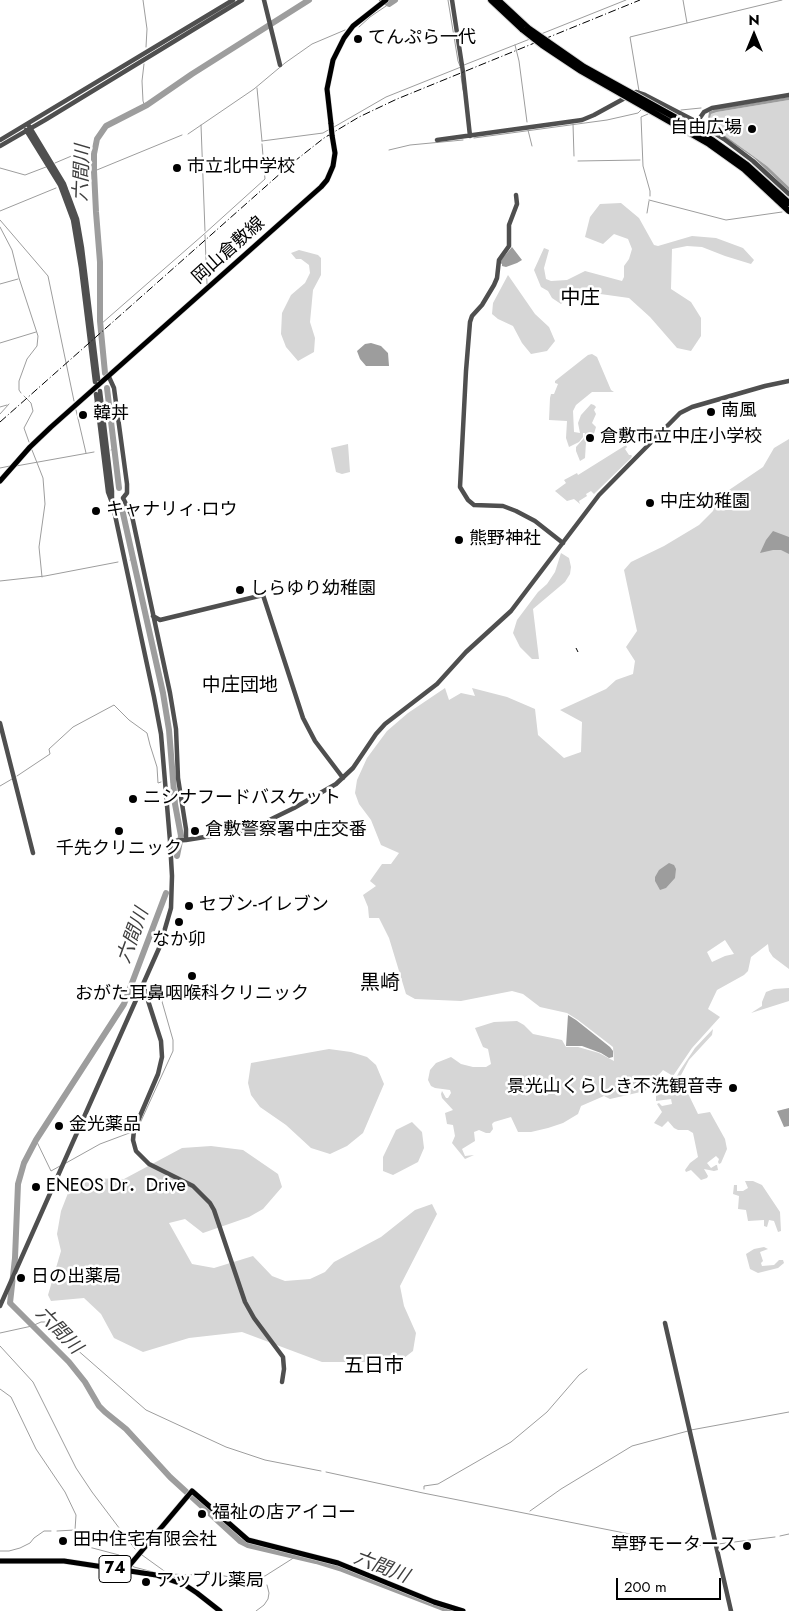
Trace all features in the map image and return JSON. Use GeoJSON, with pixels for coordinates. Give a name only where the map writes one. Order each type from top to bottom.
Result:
{"type":"FeatureCollection","features":[{"type":"Feature","properties":{"kind":"highway"},"geometry":{"type":"LineString","coordinates":[[491,0],[526,29],[584,67],[712,140],[747,165],[789,203]]}},
{"type":"Feature","properties":{"kind":"highway"},"geometry":{"type":"LineString","coordinates":[[498,0],[542,45],[581,71],[710,144],[744,169],[789,211]]}},
{"type":"Feature","properties":{"kind":"main road","name":"岡山倉敷線"},"geometry":{"type":"LineString","coordinates":[[0,481],[51,427],[327,180],[333,166],[335,153],[330,124],[328,89],[333,60],[344,38],[353,26],[383,2]]}},
{"type":"Feature","properties":{"kind":"main road"},"geometry":{"type":"LineString","coordinates":[[130,1567],[192,1491],[248,1540],[338,1564],[434,1602],[463,1611]]}},
{"type":"Feature","properties":{"kind":"main road","name":"74"},"geometry":{"type":"LineString","coordinates":[[0,1561],[64,1561],[130,1567],[185,1585],[220,1611]]}},
{"type":"Feature","properties":{"kind":"street"},"geometry":{"type":"LineString","coordinates":[[0,146],[27,127],[232,0]]}},
{"type":"Feature","properties":{"kind":"street"},"geometry":{"type":"LineString","coordinates":[[0,140],[27,127],[242,0]]}},
{"type":"Feature","properties":{"kind":"street"},"geometry":{"type":"LineString","coordinates":[[264,0],[280,65]]}},
{"type":"Feature","properties":{"kind":"street"},"geometry":{"type":"LineString","coordinates":[[452,0],[470,136]]}},
{"type":"Feature","properties":{"kind":"street"},"geometry":{"type":"LineString","coordinates":[[437,140],[582,120],[636,92],[697,122],[753,161],[789,194]]}},
{"type":"Feature","properties":{"kind":"street"},"geometry":{"type":"LineString","coordinates":[[697,122],[704,112],[712,108],[789,96]]}},
{"type":"Feature","properties":{"kind":"street"},"geometry":{"type":"LineString","coordinates":[[27,127],[70,198],[79,228],[96,381]]}},
{"type":"Feature","properties":{"kind":"street"},"geometry":{"type":"LineString","coordinates":[[516,195],[517,204],[509,225],[509,246],[499,260],[497,278],[494,285],[482,305],[472,316],[470,322],[460,487],[468,500],[474,505],[503,506],[516,510],[535,521],[563,543]]}},
{"type":"Feature","properties":{"kind":"street"},"geometry":{"type":"LineString","coordinates":[[109,377],[114,388],[127,484],[127,493],[123,498],[132,516],[176,729],[178,778],[186,829],[185,840]]}},
{"type":"Feature","properties":{"kind":"street"},"geometry":{"type":"LineString","coordinates":[[170,841],[236,832],[259,826],[336,784],[353,768],[385,724],[437,684],[466,652],[511,611],[599,495],[680,413],[692,407],[789,381]]}},
{"type":"Feature","properties":{"kind":"street"},"geometry":{"type":"LineString","coordinates":[[0,1306],[143,985],[164,934],[171,908],[170,841],[158,712],[112,501],[98,392]]}},
{"type":"Feature","properties":{"kind":"street"},"geometry":{"type":"LineString","coordinates":[[153,616],[160,620],[263,596],[305,723],[315,741],[343,778]]}},
{"type":"Feature","properties":{"kind":"street"},"geometry":{"type":"LineString","coordinates":[[156,630],[160,620]]}},
{"type":"Feature","properties":{"kind":"street"},"geometry":{"type":"LineString","coordinates":[[0,724],[33,853]]}},
{"type":"Feature","properties":{"kind":"street"},"geometry":{"type":"LineString","coordinates":[[143,985],[161,1041],[162,1057],[158,1074],[134,1130],[133,1140],[136,1151],[150,1164],[193,1186],[210,1203],[217,1218],[245,1302],[254,1318],[283,1357],[282,1382]]}},
{"type":"Feature","properties":{"kind":"street"},"geometry":{"type":"LineString","coordinates":[[665,1324],[731,1611]]}},
{"type":"Feature","properties":{"kind":"shaded area"},"geometry":{"type":"Polygon","coordinates":[[[789,97],[789,100],[711,114],[709,124],[767,166],[789,187],[789,191],[754,158],[707,125],[709,112],[716,109],[789,97]]]}},
{"type":"Feature","properties":{"kind":"shaded area"},"geometry":{"type":"Polygon","coordinates":[[[789,100],[789,187],[767,166],[709,124],[711,114],[717,112],[789,100]]]}},
{"type":"Feature","properties":{"kind":"shaded area"},"geometry":{"type":"Polygon","coordinates":[[[621,203],[639,218],[654,245],[658,246],[692,236],[716,238],[743,248],[754,260],[751,264],[702,247],[687,246],[672,249],[671,289],[691,302],[701,318],[701,336],[691,351],[677,348],[650,317],[629,298],[586,292],[561,304],[541,287],[534,270],[544,248],[549,250],[544,268],[546,279],[551,281],[567,280],[585,271],[622,281],[624,266],[629,259],[632,249],[628,239],[614,234],[603,244],[585,237],[590,217],[600,204],[621,203]]]}},
{"type":"Feature","properties":{"kind":"shaded area"},"geometry":{"type":"Polygon","coordinates":[[[512,247],[522,260],[506,267],[502,266],[501,260],[512,247]]]}},
{"type":"Feature","properties":{"kind":"shaded area"},"geometry":{"type":"Polygon","coordinates":[[[299,250],[318,255],[321,258],[321,275],[313,290],[310,322],[315,338],[314,352],[298,361],[286,347],[281,334],[282,313],[291,295],[305,283],[310,273],[309,265],[301,259],[296,259],[291,253],[299,250]]]}},
{"type":"Feature","properties":{"kind":"shaded area"},"geometry":{"type":"Polygon","coordinates":[[[508,275],[535,314],[549,327],[555,341],[547,351],[531,354],[522,343],[513,326],[492,314],[493,303],[508,275]]]}},
{"type":"Feature","properties":{"kind":"shaded area"},"geometry":{"type":"Polygon","coordinates":[[[371,343],[381,346],[388,353],[389,366],[366,366],[360,359],[357,351],[365,344],[371,343]]]}},
{"type":"Feature","properties":{"kind":"shaded area"},"geometry":{"type":"Polygon","coordinates":[[[592,354],[597,357],[611,390],[614,392],[592,392],[576,405],[573,411],[574,432],[580,433],[578,423],[581,415],[591,404],[596,407],[594,410],[596,414],[592,423],[596,427],[593,437],[586,442],[585,458],[580,461],[576,447],[584,438],[585,433],[583,433],[583,437],[579,442],[569,447],[566,438],[567,421],[549,420],[550,398],[558,384],[555,381],[588,355],[592,354]]]}},
{"type":"Feature","properties":{"kind":"shaded area"},"geometry":{"type":"Polygon","coordinates":[[[789,439],[789,969],[773,957],[769,951],[768,944],[751,957],[748,971],[744,975],[717,990],[708,1009],[720,1017],[692,1048],[673,1076],[663,1070],[645,1091],[610,1099],[604,1096],[581,1106],[578,1114],[563,1123],[548,1128],[531,1132],[518,1132],[511,1117],[494,1122],[490,1133],[479,1130],[474,1132],[475,1141],[462,1149],[465,1156],[474,1155],[465,1159],[452,1143],[455,1136],[453,1125],[447,1124],[445,1113],[453,1110],[442,1098],[441,1094],[442,1091],[446,1098],[448,1098],[451,1093],[450,1090],[435,1088],[431,1086],[428,1080],[430,1070],[436,1063],[451,1057],[461,1064],[473,1067],[486,1067],[491,1064],[488,1049],[483,1047],[475,1028],[494,1022],[517,1021],[533,1034],[562,1040],[566,1047],[578,1047],[599,1053],[614,1061],[613,1047],[567,1013],[540,1007],[523,994],[512,991],[461,1001],[415,999],[406,994],[389,938],[379,918],[369,918],[368,907],[363,895],[376,886],[370,881],[382,864],[391,864],[399,853],[381,845],[371,820],[359,804],[355,793],[357,780],[367,758],[387,731],[408,713],[445,688],[449,700],[461,693],[475,696],[472,688],[507,697],[535,709],[538,735],[564,758],[581,752],[582,722],[560,710],[606,689],[616,680],[633,674],[635,661],[626,647],[637,631],[624,570],[631,562],[664,546],[699,525],[713,511],[717,501],[729,490],[763,467],[774,448],[789,439]],[[725,940],[707,952],[712,962],[734,954],[725,940]]]}},
{"type":"Feature","properties":{"kind":"shaded area"},"geometry":{"type":"Polygon","coordinates":[[[348,444],[350,472],[342,474],[336,472],[331,448],[348,444]]]}},
{"type":"Feature","properties":{"kind":"shaded area"},"geometry":{"type":"Polygon","coordinates":[[[626,445],[625,449],[632,456],[631,458],[594,494],[591,491],[586,494],[587,496],[579,501],[580,504],[574,499],[567,501],[555,491],[566,483],[564,480],[577,473],[578,475],[626,445]]]}},
{"type":"Feature","properties":{"kind":"shaded area"},"geometry":{"type":"Polygon","coordinates":[[[773,531],[789,537],[789,554],[781,550],[760,553],[773,531]]]}},
{"type":"Feature","properties":{"kind":"shaded area"},"geometry":{"type":"Polygon","coordinates":[[[561,553],[569,558],[570,574],[565,582],[533,609],[539,659],[532,659],[520,647],[513,633],[517,620],[555,572],[561,553]]]}},
{"type":"Feature","properties":{"kind":"shaded area"},"geometry":{"type":"Polygon","coordinates":[[[669,863],[674,865],[676,869],[675,878],[666,888],[660,890],[655,877],[659,870],[669,863]]]}},
{"type":"Feature","properties":{"kind":"shaded area"},"geometry":{"type":"Polygon","coordinates":[[[789,988],[789,1001],[751,1013],[762,1006],[766,992],[774,989],[789,988]]]}},
{"type":"Feature","properties":{"kind":"shaded area"},"geometry":{"type":"Polygon","coordinates":[[[568,1015],[610,1047],[613,1051],[613,1057],[609,1058],[582,1046],[566,1046],[568,1015]]]}},
{"type":"Feature","properties":{"kind":"shaded area"},"geometry":{"type":"Polygon","coordinates":[[[713,1029],[712,1035],[689,1060],[680,1077],[698,1114],[710,1112],[725,1139],[727,1149],[721,1163],[719,1164],[719,1159],[716,1156],[707,1163],[711,1168],[717,1165],[718,1170],[704,1169],[708,1176],[701,1180],[691,1170],[686,1172],[685,1170],[698,1157],[693,1133],[688,1130],[678,1130],[668,1121],[662,1127],[654,1123],[662,1112],[657,1104],[659,1103],[662,1106],[672,1104],[671,1099],[656,1101],[656,1095],[682,1090],[675,1080],[679,1072],[695,1048],[713,1029]]]}},
{"type":"Feature","properties":{"kind":"shaded area"},"geometry":{"type":"Polygon","coordinates":[[[329,1049],[351,1052],[367,1057],[376,1065],[384,1084],[363,1133],[347,1146],[330,1154],[311,1148],[286,1125],[260,1107],[251,1095],[248,1083],[251,1063],[329,1049]]]}},
{"type":"Feature","properties":{"kind":"shaded area"},"geometry":{"type":"Polygon","coordinates":[[[789,1108],[789,1126],[784,1127],[777,1111],[789,1108]]]}},
{"type":"Feature","properties":{"kind":"shaded area"},"geometry":{"type":"Polygon","coordinates":[[[412,1122],[422,1132],[424,1148],[418,1162],[393,1175],[383,1171],[383,1157],[396,1130],[412,1122]]]}},
{"type":"Feature","properties":{"kind":"shaded area"},"geometry":{"type":"Polygon","coordinates":[[[211,1146],[243,1150],[278,1174],[282,1187],[263,1209],[249,1217],[203,1233],[185,1219],[169,1223],[192,1264],[214,1268],[253,1256],[272,1276],[285,1281],[310,1279],[325,1272],[334,1262],[381,1237],[415,1210],[432,1204],[437,1214],[400,1286],[404,1306],[416,1333],[413,1351],[404,1358],[371,1362],[322,1362],[242,1332],[189,1338],[143,1352],[114,1338],[101,1314],[84,1298],[51,1301],[48,1295],[61,1251],[57,1234],[61,1211],[72,1183],[83,1178],[124,1179],[182,1148],[211,1146]]]}},
{"type":"Feature","properties":{"kind":"shaded area"},"geometry":{"type":"Polygon","coordinates":[[[745,1181],[753,1181],[762,1185],[780,1212],[781,1231],[778,1232],[774,1221],[769,1220],[767,1227],[764,1226],[764,1220],[748,1221],[746,1210],[738,1209],[739,1196],[733,1194],[734,1185],[737,1185],[737,1191],[743,1191],[748,1188],[745,1181]]]}},
{"type":"Feature","properties":{"kind":"shaded area"},"geometry":{"type":"Polygon","coordinates":[[[764,1247],[768,1249],[760,1252],[763,1261],[761,1263],[762,1266],[774,1265],[779,1260],[783,1260],[784,1263],[778,1268],[758,1273],[750,1269],[746,1254],[754,1249],[764,1247]]]}},
{"type":"Feature","properties":{"kind":"waterway"},"geometry":{"type":"LineString","coordinates":[[143,0],[147,29],[146,47]]}},
{"type":"Feature","properties":{"kind":"waterway","name":"六間川"},"geometry":{"type":"LineString","coordinates":[[105,373],[100,321],[100,262],[94,171],[94,154],[97,139],[106,126],[147,105],[192,74],[309,0]]}},
{"type":"Feature","properties":{"kind":"waterway","name":"六間川"},"geometry":{"type":"LineString","coordinates":[[382,0],[389,4],[395,0]]}},
{"type":"Feature","properties":{"kind":"waterway"},"geometry":{"type":"LineString","coordinates":[[448,0],[460,66]]}},
{"type":"Feature","properties":{"kind":"waterway"},"geometry":{"type":"LineString","coordinates":[[541,34],[626,0]]}},
{"type":"Feature","properties":{"kind":"waterway"},"geometry":{"type":"LineString","coordinates":[[683,0],[687,23],[782,0]]}},
{"type":"Feature","properties":{"kind":"waterway"},"geometry":{"type":"LineString","coordinates":[[359,27],[389,4]]}},
{"type":"Feature","properties":{"kind":"waterway"},"geometry":{"type":"LineString","coordinates":[[639,91],[630,37],[687,23]]}},
{"type":"Feature","properties":{"kind":"waterway"},"geometry":{"type":"LineString","coordinates":[[188,134],[254,89],[285,63],[312,44],[345,30]]}},
{"type":"Feature","properties":{"kind":"waterway"},"geometry":{"type":"LineString","coordinates":[[464,65],[530,39]]}},
{"type":"Feature","properties":{"kind":"waterway"},"geometry":{"type":"LineString","coordinates":[[515,45],[527,122]]}},
{"type":"Feature","properties":{"kind":"waterway"},"geometry":{"type":"LineString","coordinates":[[144,64],[142,81],[145,107]]}},
{"type":"Feature","properties":{"kind":"waterway"},"geometry":{"type":"LineString","coordinates":[[334,127],[386,97],[461,67]]}},
{"type":"Feature","properties":{"kind":"waterway"},"geometry":{"type":"LineString","coordinates":[[461,76],[463,90]]}},
{"type":"Feature","properties":{"kind":"waterway"},"geometry":{"type":"LineString","coordinates":[[257,88],[262,141]]}},
{"type":"Feature","properties":{"kind":"waterway"},"geometry":{"type":"LineString","coordinates":[[681,110],[701,108]]}},
{"type":"Feature","properties":{"kind":"waterway"},"geometry":{"type":"LineString","coordinates":[[474,138],[607,120],[638,113],[641,110]]}},
{"type":"Feature","properties":{"kind":"waterway"},"geometry":{"type":"LineString","coordinates":[[648,114],[641,117],[643,166],[650,196]]}},
{"type":"Feature","properties":{"kind":"waterway"},"geometry":{"type":"LineString","coordinates":[[573,124],[574,156]]}},
{"type":"Feature","properties":{"kind":"waterway"},"geometry":{"type":"LineString","coordinates":[[201,125],[205,231]]}},
{"type":"Feature","properties":{"kind":"waterway"},"geometry":{"type":"LineString","coordinates":[[262,141],[323,133],[330,129]]}},
{"type":"Feature","properties":{"kind":"waterway"},"geometry":{"type":"LineString","coordinates":[[528,130],[532,146]]}},
{"type":"Feature","properties":{"kind":"waterway"},"geometry":{"type":"LineString","coordinates":[[92,172],[182,135]]}},
{"type":"Feature","properties":{"kind":"waterway"},"geometry":{"type":"LineString","coordinates":[[389,150],[410,145],[463,140]]}},
{"type":"Feature","properties":{"kind":"waterway"},"geometry":{"type":"LineString","coordinates":[[101,324],[265,179],[262,144]]}},
{"type":"Feature","properties":{"kind":"waterway"},"geometry":{"type":"LineString","coordinates":[[55,163],[95,146]]}},
{"type":"Feature","properties":{"kind":"waterway"},"geometry":{"type":"LineString","coordinates":[[578,161],[640,160]]}},
{"type":"Feature","properties":{"kind":"waterway"},"geometry":{"type":"LineString","coordinates":[[0,168],[25,175],[46,167]]}},
{"type":"Feature","properties":{"kind":"waterway"},"geometry":{"type":"LineString","coordinates":[[0,211],[56,188]]}},
{"type":"Feature","properties":{"kind":"waterway"},"geometry":{"type":"LineString","coordinates":[[649,200],[726,220],[782,212]]}},
{"type":"Feature","properties":{"kind":"waterway"},"geometry":{"type":"LineString","coordinates":[[647,213],[649,201]]}},
{"type":"Feature","properties":{"kind":"waterway"},"geometry":{"type":"LineString","coordinates":[[0,220],[48,276],[74,401]]}},
{"type":"Feature","properties":{"kind":"waterway"},"geometry":{"type":"LineString","coordinates":[[0,227],[12,250],[38,336],[37,346],[27,359],[19,381],[21,393]]}},
{"type":"Feature","properties":{"kind":"waterway"},"geometry":{"type":"LineString","coordinates":[[205,235],[207,284]]}},
{"type":"Feature","properties":{"kind":"waterway"},"geometry":{"type":"LineString","coordinates":[[0,284],[18,279]]}},
{"type":"Feature","properties":{"kind":"waterway"},"geometry":{"type":"LineString","coordinates":[[0,343],[36,332]]}},
{"type":"Feature","properties":{"kind":"waterway","name":"六間川"},"geometry":{"type":"LineString","coordinates":[[107,388],[119,488]]}},
{"type":"Feature","properties":{"kind":"waterway"},"geometry":{"type":"LineString","coordinates":[[24,396],[31,403],[33,411],[24,428],[29,442]]}},
{"type":"Feature","properties":{"kind":"waterway"},"geometry":{"type":"LineString","coordinates":[[0,414],[9,404]]}},
{"type":"Feature","properties":{"kind":"waterway"},"geometry":{"type":"LineString","coordinates":[[0,407],[7,405]]}},
{"type":"Feature","properties":{"kind":"waterway"},"geometry":{"type":"LineString","coordinates":[[76,410],[86,453]]}},
{"type":"Feature","properties":{"kind":"waterway"},"geometry":{"type":"LineString","coordinates":[[32,450],[43,478],[45,504],[39,547],[42,577]]}},
{"type":"Feature","properties":{"kind":"waterway"},"geometry":{"type":"LineString","coordinates":[[16,466],[94,452]]}},
{"type":"Feature","properties":{"kind":"waterway"},"geometry":{"type":"LineString","coordinates":[[0,468],[10,466]]}},
{"type":"Feature","properties":{"kind":"waterway","name":"六間川"},"geometry":{"type":"LineString","coordinates":[[122,509],[163,693],[169,730],[175,804],[181,836],[177,856]]}},
{"type":"Feature","properties":{"kind":"waterway"},"geometry":{"type":"LineString","coordinates":[[0,581],[45,576],[118,562]]}},
{"type":"Feature","properties":{"kind":"waterway"},"geometry":{"type":"LineString","coordinates":[[17,776],[50,754],[49,749],[73,727],[114,705],[129,720],[147,733],[157,767],[158,783],[161,782]]}},
{"type":"Feature","properties":{"kind":"waterway"},"geometry":{"type":"LineString","coordinates":[[0,786],[12,779]]}},
{"type":"Feature","properties":{"kind":"waterway","name":"六間川"},"geometry":{"type":"LineString","coordinates":[[166,893],[124,1004],[36,1140],[24,1163],[18,1184],[15,1258],[10,1303],[69,1362],[85,1382],[99,1406],[126,1429],[170,1477],[240,1541],[248,1545],[342,1569],[451,1611]]}},
{"type":"Feature","properties":{"kind":"waterway"},"geometry":{"type":"LineString","coordinates":[[136,1132],[173,1051],[173,1040],[159,991]]}},
{"type":"Feature","properties":{"kind":"waterway"},"geometry":{"type":"LineString","coordinates":[[66,1163],[100,1144],[132,1132]]}},
{"type":"Feature","properties":{"kind":"waterway"},"geometry":{"type":"LineString","coordinates":[[36,1140],[51,1171],[60,1166]]}},
{"type":"Feature","properties":{"kind":"waterway"},"geometry":{"type":"LineString","coordinates":[[0,1333],[32,1326],[41,1322],[48,1322],[146,1410],[226,1447],[265,1460],[321,1471]]}},
{"type":"Feature","properties":{"kind":"waterway"},"geometry":{"type":"LineString","coordinates":[[0,1346],[33,1382],[76,1468],[135,1549]]}},
{"type":"Feature","properties":{"kind":"waterway"},"geometry":{"type":"LineString","coordinates":[[424,1489],[424,1486],[438,1484],[511,1442],[547,1412],[579,1375],[587,1369]]}},
{"type":"Feature","properties":{"kind":"waterway"},"geometry":{"type":"LineString","coordinates":[[0,1389],[11,1397],[36,1449],[65,1492],[76,1515],[75,1530],[79,1539],[85,1546],[119,1555],[128,1562]]}},
{"type":"Feature","properties":{"kind":"waterway"},"geometry":{"type":"LineString","coordinates":[[691,1430],[789,1412]]}},
{"type":"Feature","properties":{"kind":"waterway"},"geometry":{"type":"LineString","coordinates":[[530,1511],[561,1489],[632,1446],[688,1431]]}},
{"type":"Feature","properties":{"kind":"waterway"},"geometry":{"type":"LineString","coordinates":[[326,1472],[690,1546],[713,1545]]}},
{"type":"Feature","properties":{"kind":"waterway"},"geometry":{"type":"LineString","coordinates":[[57,1531],[75,1530]]}},
{"type":"Feature","properties":{"kind":"waterway"},"geometry":{"type":"LineString","coordinates":[[0,1551],[20,1548],[30,1543],[44,1531],[51,1531]]}},
{"type":"Feature","properties":{"kind":"waterway"},"geometry":{"type":"LineString","coordinates":[[780,1536],[789,1534]]}},
{"type":"Feature","properties":{"kind":"waterway"},"geometry":{"type":"LineString","coordinates":[[718,1544],[775,1537]]}},
{"type":"Feature","properties":{"kind":"waterway"},"geometry":{"type":"LineString","coordinates":[[142,1555],[167,1573]]}},
{"type":"Feature","properties":{"kind":"waterway"},"geometry":{"type":"LineString","coordinates":[[157,1573],[212,1574],[256,1579],[265,1576],[295,1557]]}},
{"type":"Feature","properties":{"kind":"waterway"},"geometry":{"type":"LineString","coordinates":[[131,1565],[153,1572]]}},
{"type":"Feature","properties":{"kind":"waterway"},"geometry":{"type":"LineString","coordinates":[[171,1575],[180,1581]]}},
{"type":"Feature","properties":{"kind":"waterway"},"geometry":{"type":"LineString","coordinates":[[256,1611],[268,1599],[267,1585]]}},
{"type":"Feature","properties":{"kind":"railway"},"geometry":{"type":"LineString","coordinates":[[0,422],[291,164],[324,138],[359,117],[397,99],[640,0]]}},
{"type":"Feature","properties":{"kind":"railway"},"geometry":{"type":"LineString","coordinates":[[576,648],[578,652]]}},
{"type":"Feature","properties":{"kind":"place","name":"てんぷら一代"},"geometry":{"type":"Point","coordinates":[358,39]}},
{"type":"Feature","properties":{"kind":"place","name":"自由広場"},"geometry":{"type":"Point","coordinates":[752,129]}},
{"type":"Feature","properties":{"kind":"place","name":"市立北中学校"},"geometry":{"type":"Point","coordinates":[177,168]}},
{"type":"Feature","properties":{"kind":"place","name":"南風"},"geometry":{"type":"Point","coordinates":[711,412]}},
{"type":"Feature","properties":{"kind":"place","name":"韓丼"},"geometry":{"type":"Point","coordinates":[83,415]}},
{"type":"Feature","properties":{"kind":"place","name":"倉敷市立中庄小学校"},"geometry":{"type":"Point","coordinates":[590,438]}},
{"type":"Feature","properties":{"kind":"place","name":"中庄幼稚園"},"geometry":{"type":"Point","coordinates":[650,503]}},
{"type":"Feature","properties":{"kind":"place","name":"キャナリィ·ロウ"},"geometry":{"type":"Point","coordinates":[96,511]}},
{"type":"Feature","properties":{"kind":"place","name":"熊野神社"},"geometry":{"type":"Point","coordinates":[459,540]}},
{"type":"Feature","properties":{"kind":"place","name":"しらゆり幼稚園"},"geometry":{"type":"Point","coordinates":[240,590]}},
{"type":"Feature","properties":{"kind":"place","name":"ニシナフードバスケット"},"geometry":{"type":"Point","coordinates":[133,799]}},
{"type":"Feature","properties":{"kind":"place","name":"千先クリニック"},"geometry":{"type":"Point","coordinates":[119,831]}},
{"type":"Feature","properties":{"kind":"place","name":"倉敷警察署中庄交番"},"geometry":{"type":"Point","coordinates":[195,831]}},
{"type":"Feature","properties":{"kind":"place","name":"セブン-イレブン"},"geometry":{"type":"Point","coordinates":[189,906]}},
{"type":"Feature","properties":{"kind":"place","name":"なか卯"},"geometry":{"type":"Point","coordinates":[179,922]}},
{"type":"Feature","properties":{"kind":"place","name":"おがた耳鼻咽喉科クリニック"},"geometry":{"type":"Point","coordinates":[192,976]}},
{"type":"Feature","properties":{"kind":"place","name":"景光山くらしき不洗観音寺"},"geometry":{"type":"Point","coordinates":[733,1088]}},
{"type":"Feature","properties":{"kind":"place","name":"金光薬品"},"geometry":{"type":"Point","coordinates":[59,1126]}},
{"type":"Feature","properties":{"kind":"place","name":"ENEOS Dr．Drive"},"geometry":{"type":"Point","coordinates":[36,1187]}},
{"type":"Feature","properties":{"kind":"place","name":"日の出薬局"},"geometry":{"type":"Point","coordinates":[21,1278]}},
{"type":"Feature","properties":{"kind":"place","name":"福祉の店アイコー"},"geometry":{"type":"Point","coordinates":[202,1514]}},
{"type":"Feature","properties":{"kind":"place","name":"田中住宅有限会社"},"geometry":{"type":"Point","coordinates":[63,1541]}},
{"type":"Feature","properties":{"kind":"place","name":"草野モータース"},"geometry":{"type":"Point","coordinates":[747,1546]}},
{"type":"Feature","properties":{"kind":"place","name":"アップル薬局"},"geometry":{"type":"Point","coordinates":[146,1582]}},
{"type":"Feature","properties":{"kind":"district","name":"中庄"},"geometry":{"type":"Point","coordinates":[580,299]}},
{"type":"Feature","properties":{"kind":"district","name":"中庄団地"},"geometry":{"type":"Point","coordinates":[240,686]}},
{"type":"Feature","properties":{"kind":"district","name":"黒崎"},"geometry":{"type":"Point","coordinates":[380,984]}},
{"type":"Feature","properties":{"kind":"district","name":"五日市"},"geometry":{"type":"Point","coordinates":[374,1367]}}]}
